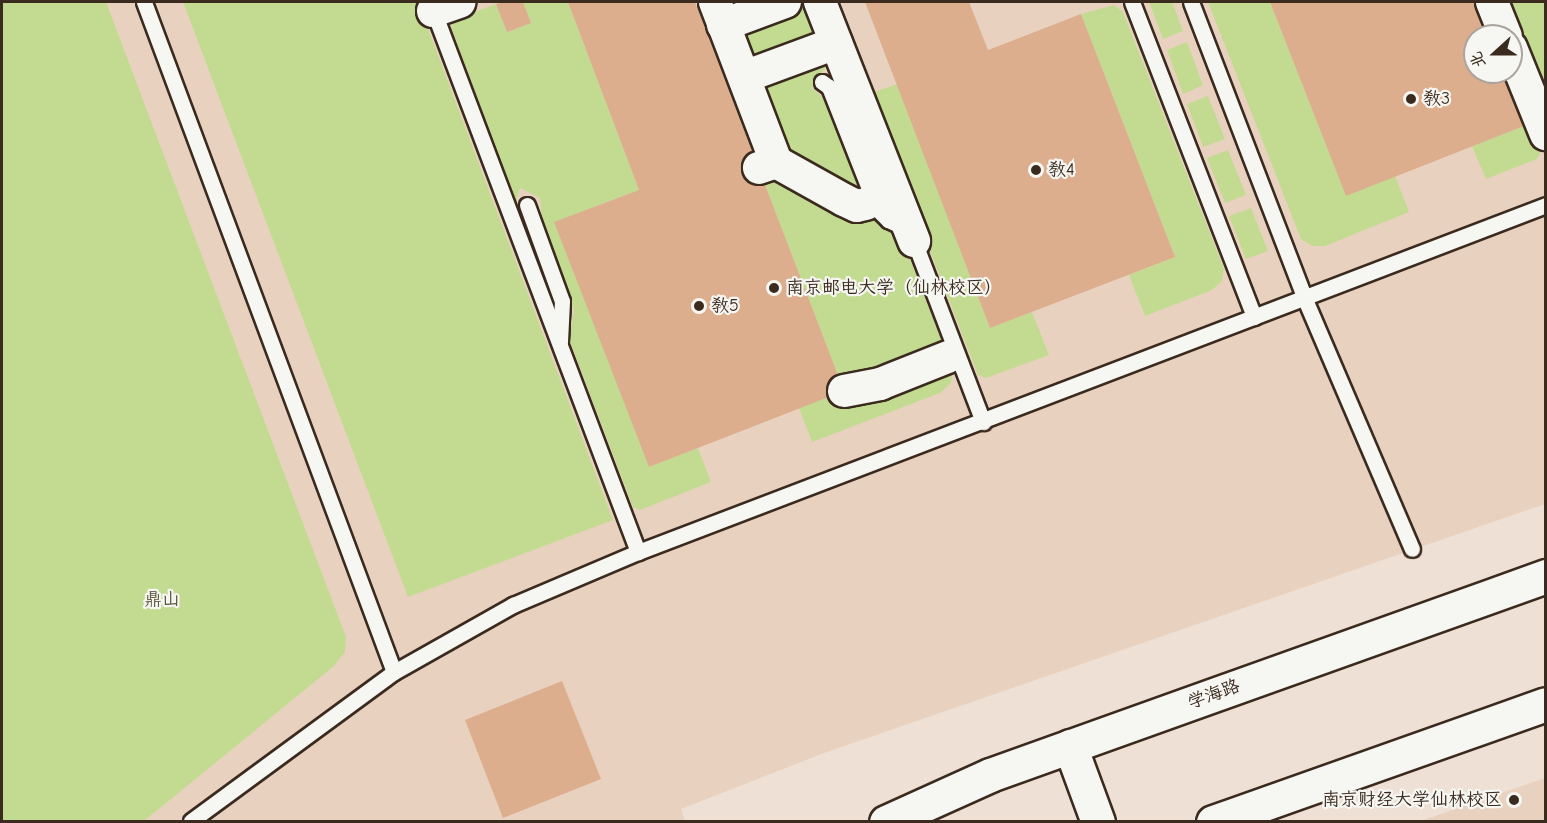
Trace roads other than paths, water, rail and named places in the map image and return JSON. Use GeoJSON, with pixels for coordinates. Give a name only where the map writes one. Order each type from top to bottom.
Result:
{"type":"FeatureCollection","features":[{"type":"Feature","properties":{"kind":"main road","name":"学海路"},"geometry":{"type":"LineString","coordinates":[[886,822],[990,775],[1545,576]]}},
{"type":"Feature","properties":{"kind":"main road"},"geometry":{"type":"LineString","coordinates":[[1213,822],[1545,704]]}},
{"type":"Feature","properties":{"kind":"main road"},"geometry":{"type":"LineString","coordinates":[[1070,746],[1098,822]]}},
{"type":"Feature","properties":{"kind":"street"},"geometry":{"type":"LineString","coordinates":[[785,2],[719,13],[744,77],[767,165],[857,206],[866,204]]}},
{"type":"Feature","properties":{"kind":"street"},"geometry":{"type":"LineString","coordinates":[[820,2],[914,241]]}},
{"type":"Feature","properties":{"kind":"street"},"geometry":{"type":"LineString","coordinates":[[1492,2],[1501,24]]}},
{"type":"Feature","properties":{"kind":"street"},"geometry":{"type":"LineString","coordinates":[[744,77],[836,43]]}},
{"type":"Feature","properties":{"kind":"street"},"geometry":{"type":"LineString","coordinates":[[1523,78],[1545,134]]}},
{"type":"Feature","properties":{"kind":"street"},"geometry":{"type":"LineString","coordinates":[[844,391],[880,384],[948,357]]}},
{"type":"Feature","properties":{"kind":"lane"},"geometry":{"type":"LineString","coordinates":[[144,2],[394,672]]}},
{"type":"Feature","properties":{"kind":"lane"},"geometry":{"type":"LineString","coordinates":[[1132,2],[1254,317]]}},
{"type":"Feature","properties":{"kind":"lane"},"geometry":{"type":"LineString","coordinates":[[1191,2],[1304,297],[1412,549]]}},
{"type":"Feature","properties":{"kind":"lane"},"geometry":{"type":"LineString","coordinates":[[441,5],[561,348],[638,552]]}},
{"type":"Feature","properties":{"kind":"lane"},"geometry":{"type":"LineString","coordinates":[[822,82],[829,87],[877,209],[903,227],[914,241],[983,422]]}},
{"type":"Feature","properties":{"kind":"lane"},"geometry":{"type":"LineString","coordinates":[[527,205],[562,301],[561,348]]}},
{"type":"Feature","properties":{"kind":"lane"},"geometry":{"type":"LineString","coordinates":[[191,821],[394,672],[513,606],[638,552],[983,422],[1545,205]]}},
{"type":"Feature","properties":{"kind":"place","name":"教3"},"geometry":{"type":"Point","coordinates":[1411,99]}},
{"type":"Feature","properties":{"kind":"place","name":"教4"},"geometry":{"type":"Point","coordinates":[1036,170]}},
{"type":"Feature","properties":{"kind":"place","name":"南京邮电大学（仙林校区）"},"geometry":{"type":"Point","coordinates":[774,288]}},
{"type":"Feature","properties":{"kind":"place","name":"教5"},"geometry":{"type":"Point","coordinates":[699,306]}},
{"type":"Feature","properties":{"kind":"place","name":"南京财经大学仙林校区"},"geometry":{"type":"Point","coordinates":[1514,800]}},
{"type":"Feature","properties":{"kind":"park label","name":"鼎山"},"geometry":{"type":"Point","coordinates":[162,600]}}]}
